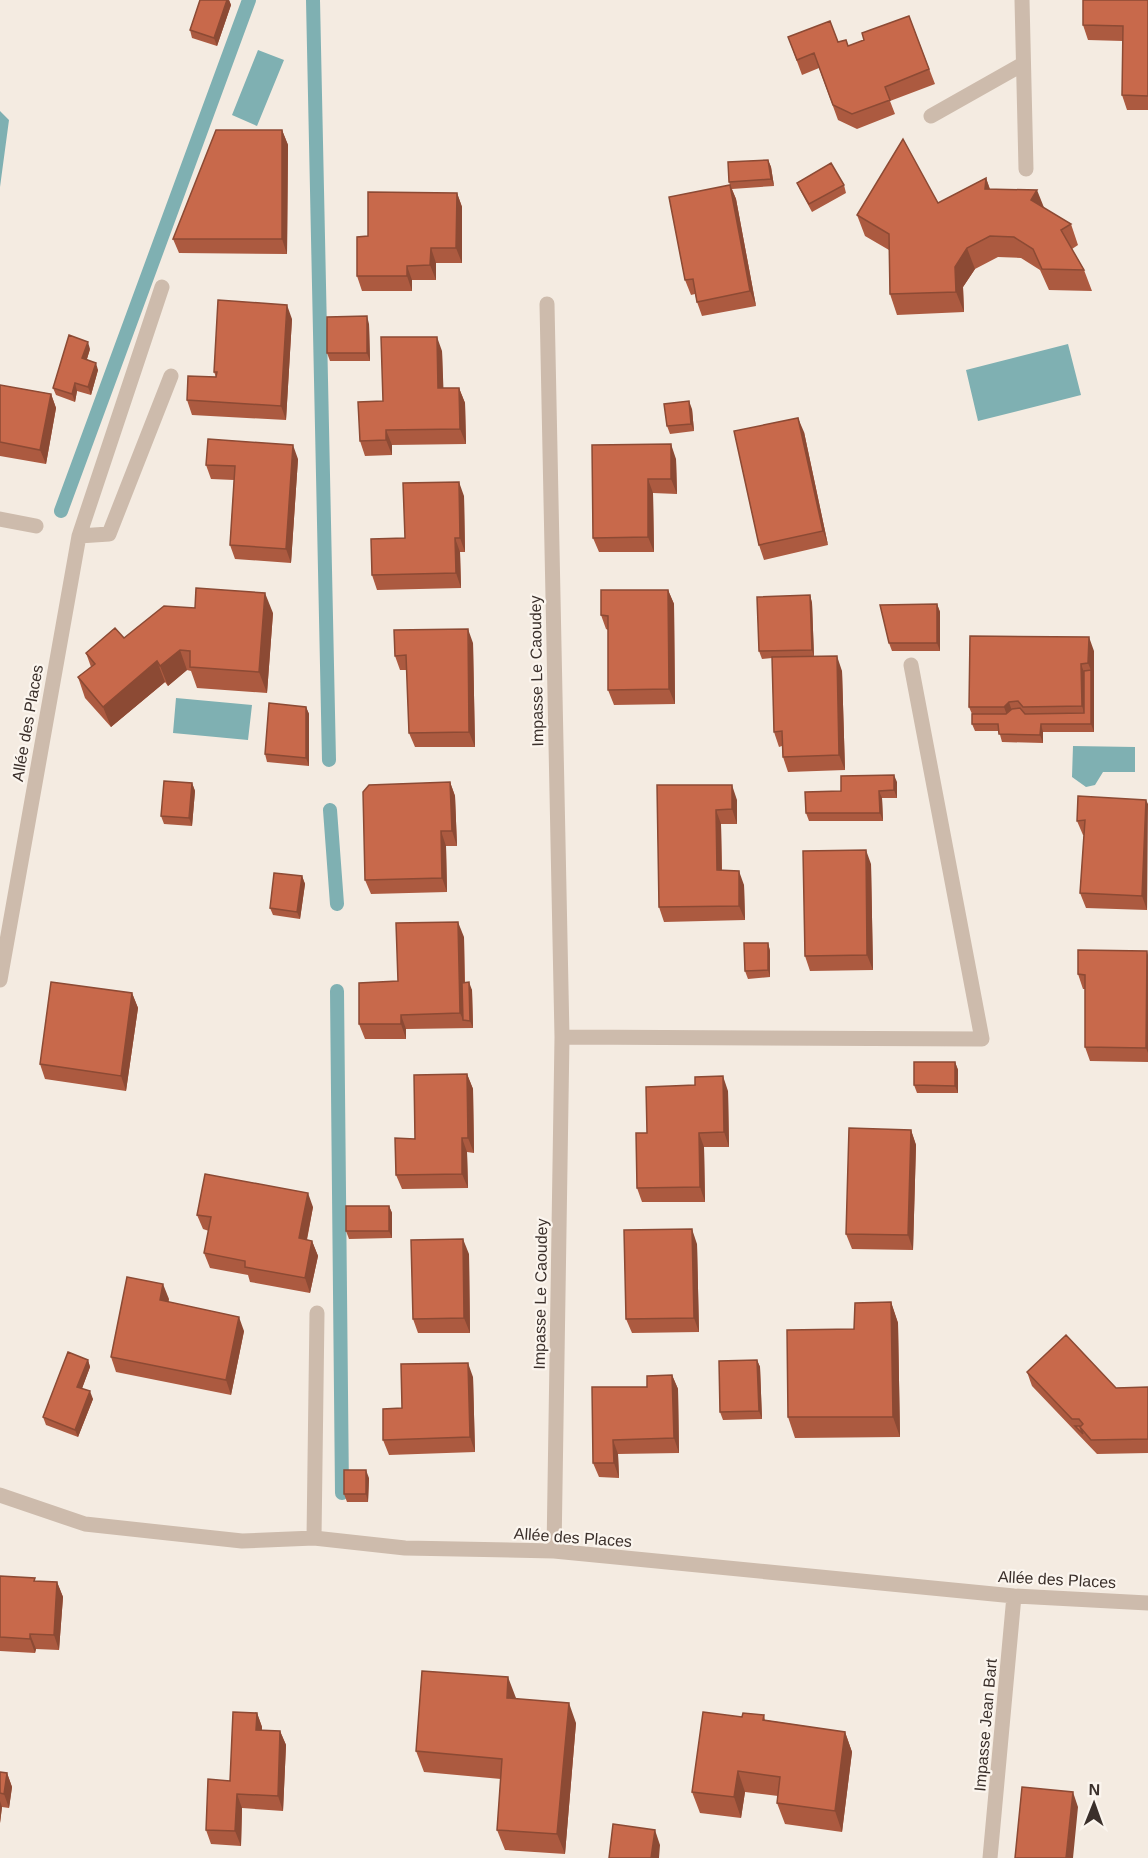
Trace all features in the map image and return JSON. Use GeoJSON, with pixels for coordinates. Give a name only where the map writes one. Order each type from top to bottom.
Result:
{"type":"FeatureCollection","features":[{"type":"Feature","properties":{"kind":"street"},"geometry":{"type":"LineString","coordinates":[[1022,0],[1026,169]]}},
{"type":"Feature","properties":{"kind":"street"},"geometry":{"type":"LineString","coordinates":[[931,116],[1023,64]]}},
{"type":"Feature","properties":{"kind":"street","name":"Allée des Places"},"geometry":{"type":"LineString","coordinates":[[0,980],[79,536],[162,287]]}},
{"type":"Feature","properties":{"kind":"street","name":"Impasse Le Caoudey"},"geometry":{"type":"LineString","coordinates":[[547,304],[562,1038],[554,1551]]}},
{"type":"Feature","properties":{"kind":"street"},"geometry":{"type":"LineString","coordinates":[[79,536],[109,534],[171,376]]}},
{"type":"Feature","properties":{"kind":"street"},"geometry":{"type":"LineString","coordinates":[[0,519],[36,526]]}},
{"type":"Feature","properties":{"kind":"street"},"geometry":{"type":"LineString","coordinates":[[562,1038],[982,1039],[911,665]]}},
{"type":"Feature","properties":{"kind":"street"},"geometry":{"type":"LineString","coordinates":[[314,1538],[317,1313]]}},
{"type":"Feature","properties":{"kind":"street","name":"Allée des Places"},"geometry":{"type":"LineString","coordinates":[[0,1495],[86,1524],[242,1541],[314,1538],[405,1548],[554,1551],[1014,1596],[1148,1603]]}},
{"type":"Feature","properties":{"kind":"street","name":"Impasse Jean Bart"},"geometry":{"type":"LineString","coordinates":[[990,1858],[1014,1596]]}},
{"type":"Feature","properties":{"kind":"water"},"geometry":{"type":"Polygon","coordinates":[[[258,50],[284,60],[257,126],[232,115],[258,50]]]}},
{"type":"Feature","properties":{"kind":"water"},"geometry":{"type":"Polygon","coordinates":[[[0,111],[9,120],[0,187],[0,111]]]}},
{"type":"Feature","properties":{"kind":"water"},"geometry":{"type":"Polygon","coordinates":[[[1068,344],[1081,395],[978,421],[966,370],[1068,344]]]}},
{"type":"Feature","properties":{"kind":"water"},"geometry":{"type":"Polygon","coordinates":[[[176,698],[252,705],[248,740],[173,733],[176,698]]]}},
{"type":"Feature","properties":{"kind":"water"},"geometry":{"type":"Polygon","coordinates":[[[1073,746],[1135,747],[1135,772],[1103,772],[1095,785],[1086,787],[1072,777],[1073,746]]]}},
{"type":"Feature","properties":{"kind":"building"},"geometry":{"type":"Polygon","coordinates":[[[200,0],[227,0],[214,38],[190,30],[200,0]]]}},
{"type":"Feature","properties":{"kind":"building"},"geometry":{"type":"Polygon","coordinates":[[[1083,0],[1148,0],[1148,96],[1122,95],[1123,26],[1083,25],[1083,0]]]}},
{"type":"Feature","properties":{"kind":"building"},"geometry":{"type":"Polygon","coordinates":[[[909,16],[929,69],[885,87],[890,100],[852,114],[833,105],[814,53],[797,60],[788,37],[830,21],[838,42],[846,40],[848,46],[864,40],[862,33],[909,16]]]}},
{"type":"Feature","properties":{"kind":"building"},"geometry":{"type":"Polygon","coordinates":[[[216,130],[282,130],[282,239],[173,239],[216,130]]]}},
{"type":"Feature","properties":{"kind":"building"},"geometry":{"type":"Polygon","coordinates":[[[903,139],[938,203],[986,178],[985,189],[1037,190],[1031,200],[1071,224],[1061,230],[1084,270],[1042,269],[1033,249],[1014,237],[990,236],[967,248],[955,267],[956,292],[890,294],[889,234],[857,215],[903,139]]]}},
{"type":"Feature","properties":{"kind":"building"},"geometry":{"type":"Polygon","coordinates":[[[768,160],[771,179],[729,182],[728,162],[768,160]]]}},
{"type":"Feature","properties":{"kind":"building"},"geometry":{"type":"Polygon","coordinates":[[[831,163],[844,185],[809,204],[797,183],[831,163]]]}},
{"type":"Feature","properties":{"kind":"building"},"geometry":{"type":"Polygon","coordinates":[[[730,185],[750,291],[697,302],[693,279],[685,280],[669,197],[730,185]]]}},
{"type":"Feature","properties":{"kind":"building"},"geometry":{"type":"Polygon","coordinates":[[[368,192],[457,193],[456,248],[431,248],[430,265],[407,266],[407,276],[357,276],[357,237],[368,236],[368,192]]]}},
{"type":"Feature","properties":{"kind":"building"},"geometry":{"type":"Polygon","coordinates":[[[218,300],[287,305],[281,406],[187,400],[188,376],[216,377],[217,372],[214,372],[218,300]]]}},
{"type":"Feature","properties":{"kind":"building"},"geometry":{"type":"Polygon","coordinates":[[[367,316],[367,353],[327,353],[327,317],[367,316]]]}},
{"type":"Feature","properties":{"kind":"building"},"geometry":{"type":"Polygon","coordinates":[[[69,335],[88,342],[82,358],[96,363],[88,387],[75,383],[72,394],[53,388],[69,335]]]}},
{"type":"Feature","properties":{"kind":"building"},"geometry":{"type":"Polygon","coordinates":[[[381,337],[437,337],[438,388],[459,388],[460,429],[386,430],[386,440],[360,441],[358,402],[383,401],[381,337]]]}},
{"type":"Feature","properties":{"kind":"building"},"geometry":{"type":"Polygon","coordinates":[[[0,385],[51,394],[40,450],[0,442],[0,385]]]}},
{"type":"Feature","properties":{"kind":"building"},"geometry":{"type":"Polygon","coordinates":[[[689,401],[691,424],[667,426],[664,404],[689,401]]]}},
{"type":"Feature","properties":{"kind":"building"},"geometry":{"type":"Polygon","coordinates":[[[798,418],[823,531],[759,545],[734,431],[798,418]]]}},
{"type":"Feature","properties":{"kind":"building"},"geometry":{"type":"Polygon","coordinates":[[[208,439],[293,445],[286,549],[230,545],[235,466],[206,465],[208,439]]]}},
{"type":"Feature","properties":{"kind":"building"},"geometry":{"type":"Polygon","coordinates":[[[671,444],[671,479],[648,479],[648,537],[593,538],[592,445],[671,444]]]}},
{"type":"Feature","properties":{"kind":"building"},"geometry":{"type":"Polygon","coordinates":[[[459,482],[460,538],[455,538],[456,573],[372,575],[371,539],[405,538],[403,483],[459,482]]]}},
{"type":"Feature","properties":{"kind":"building"},"geometry":{"type":"Polygon","coordinates":[[[196,588],[265,593],[259,672],[190,667],[190,651],[180,650],[160,666],[157,661],[103,707],[78,677],[95,664],[86,653],[115,628],[124,638],[164,606],[195,608],[196,588]]]}},
{"type":"Feature","properties":{"kind":"building"},"geometry":{"type":"Polygon","coordinates":[[[601,590],[668,590],[669,689],[608,690],[608,616],[601,615],[601,590]]]}},
{"type":"Feature","properties":{"kind":"building"},"geometry":{"type":"Polygon","coordinates":[[[810,595],[812,650],[759,651],[757,597],[810,595]]]}},
{"type":"Feature","properties":{"kind":"building"},"geometry":{"type":"Polygon","coordinates":[[[937,604],[937,643],[889,643],[880,605],[937,604]]]}},
{"type":"Feature","properties":{"kind":"building"},"geometry":{"type":"Polygon","coordinates":[[[468,629],[469,732],[409,733],[406,655],[395,656],[394,630],[468,629]]]}},
{"type":"Feature","properties":{"kind":"building"},"geometry":{"type":"Polygon","coordinates":[[[970,636],[1089,637],[1088,663],[1081,664],[1082,706],[1023,707],[1018,701],[1009,702],[1004,707],[969,707],[970,636]]]}},
{"type":"Feature","properties":{"kind":"building"},"geometry":{"type":"Polygon","coordinates":[[[837,656],[839,755],[783,757],[782,731],[774,732],[772,657],[837,656]]]}},
{"type":"Feature","properties":{"kind":"building"},"geometry":{"type":"Polygon","coordinates":[[[1091,670],[1091,724],[1041,724],[1040,735],[999,734],[998,724],[972,724],[972,714],[1006,714],[1012,709],[1020,708],[1025,714],[1084,713],[1084,671],[1091,670]]]}},
{"type":"Feature","properties":{"kind":"building"},"geometry":{"type":"Polygon","coordinates":[[[269,703],[306,707],[306,758],[265,754],[269,703]]]}},
{"type":"Feature","properties":{"kind":"building"},"geometry":{"type":"Polygon","coordinates":[[[894,775],[894,790],[879,791],[880,813],[806,813],[805,792],[841,791],[841,776],[894,775]]]}},
{"type":"Feature","properties":{"kind":"building"},"geometry":{"type":"Polygon","coordinates":[[[164,781],[192,783],[189,818],[161,816],[164,781]]]}},
{"type":"Feature","properties":{"kind":"building"},"geometry":{"type":"Polygon","coordinates":[[[450,782],[452,831],[441,831],[442,878],[365,880],[363,792],[369,785],[450,782]]]}},
{"type":"Feature","properties":{"kind":"building"},"geometry":{"type":"Polygon","coordinates":[[[657,785],[732,785],[732,809],[716,810],[717,870],[739,871],[739,906],[659,907],[657,785]]]}},
{"type":"Feature","properties":{"kind":"building"},"geometry":{"type":"Polygon","coordinates":[[[1078,796],[1146,800],[1142,896],[1080,893],[1085,820],[1077,821],[1078,796]]]}},
{"type":"Feature","properties":{"kind":"building"},"geometry":{"type":"Polygon","coordinates":[[[866,850],[867,955],[805,956],[803,851],[866,850]]]}},
{"type":"Feature","properties":{"kind":"building"},"geometry":{"type":"Polygon","coordinates":[[[274,873],[302,876],[297,912],[270,908],[274,873]]]}},
{"type":"Feature","properties":{"kind":"building"},"geometry":{"type":"Polygon","coordinates":[[[458,922],[460,1013],[401,1015],[401,1024],[359,1024],[359,983],[398,981],[396,923],[458,922]]]}},
{"type":"Feature","properties":{"kind":"building"},"geometry":{"type":"Polygon","coordinates":[[[744,943],[768,943],[768,970],[745,971],[744,943]]]}},
{"type":"Feature","properties":{"kind":"building"},"geometry":{"type":"Polygon","coordinates":[[[1078,950],[1147,951],[1146,1048],[1085,1047],[1085,975],[1078,974],[1078,950]]]}},
{"type":"Feature","properties":{"kind":"building"},"geometry":{"type":"Polygon","coordinates":[[[51,982],[132,993],[121,1076],[40,1064],[51,982]]]}},
{"type":"Feature","properties":{"kind":"building"},"geometry":{"type":"Polygon","coordinates":[[[469,982],[470,1021],[463,1020],[462,983],[469,982]]]}},
{"type":"Feature","properties":{"kind":"building"},"geometry":{"type":"Polygon","coordinates":[[[914,1062],[955,1062],[955,1086],[914,1085],[914,1062]]]}},
{"type":"Feature","properties":{"kind":"building"},"geometry":{"type":"Polygon","coordinates":[[[467,1074],[468,1138],[462,1138],[462,1174],[396,1175],[395,1138],[415,1139],[414,1075],[467,1074]]]}},
{"type":"Feature","properties":{"kind":"building"},"geometry":{"type":"Polygon","coordinates":[[[723,1076],[724,1132],[699,1133],[700,1187],[637,1188],[636,1133],[647,1133],[646,1087],[695,1085],[695,1077],[723,1076]]]}},
{"type":"Feature","properties":{"kind":"building"},"geometry":{"type":"Polygon","coordinates":[[[849,1128],[911,1130],[908,1235],[846,1234],[849,1128]]]}},
{"type":"Feature","properties":{"kind":"building"},"geometry":{"type":"Polygon","coordinates":[[[205,1174],[308,1193],[299,1238],[312,1241],[305,1278],[245,1267],[245,1261],[204,1253],[211,1217],[197,1215],[205,1174]]]}},
{"type":"Feature","properties":{"kind":"building"},"geometry":{"type":"Polygon","coordinates":[[[346,1206],[389,1206],[389,1231],[346,1231],[346,1206]]]}},
{"type":"Feature","properties":{"kind":"building"},"geometry":{"type":"Polygon","coordinates":[[[692,1229],[694,1318],[626,1319],[624,1230],[692,1229]]]}},
{"type":"Feature","properties":{"kind":"building"},"geometry":{"type":"Polygon","coordinates":[[[463,1239],[464,1318],[413,1319],[411,1240],[463,1239]]]}},
{"type":"Feature","properties":{"kind":"building"},"geometry":{"type":"Polygon","coordinates":[[[127,1277],[163,1284],[160,1300],[239,1317],[226,1380],[111,1357],[127,1277]]]}},
{"type":"Feature","properties":{"kind":"building"},"geometry":{"type":"Polygon","coordinates":[[[891,1302],[893,1417],[788,1417],[787,1330],[854,1329],[855,1303],[891,1302]]]}},
{"type":"Feature","properties":{"kind":"building"},"geometry":{"type":"Polygon","coordinates":[[[1066,1335],[1116,1388],[1148,1387],[1148,1439],[1091,1440],[1080,1427],[1083,1424],[1079,1419],[1072,1419],[1027,1372],[1066,1335]]]}},
{"type":"Feature","properties":{"kind":"building"},"geometry":{"type":"Polygon","coordinates":[[[68,1352],[88,1360],[77,1387],[90,1391],[75,1430],[43,1417],[68,1352]]]}},
{"type":"Feature","properties":{"kind":"building"},"geometry":{"type":"Polygon","coordinates":[[[757,1360],[759,1411],[720,1412],[719,1361],[757,1360]]]}},
{"type":"Feature","properties":{"kind":"building"},"geometry":{"type":"Polygon","coordinates":[[[468,1363],[470,1437],[383,1440],[383,1409],[402,1408],[401,1364],[468,1363]]]}},
{"type":"Feature","properties":{"kind":"building"},"geometry":{"type":"Polygon","coordinates":[[[672,1375],[674,1438],[613,1440],[614,1463],[593,1463],[592,1387],[647,1387],[647,1376],[672,1375]]]}},
{"type":"Feature","properties":{"kind":"building"},"geometry":{"type":"Polygon","coordinates":[[[344,1470],[366,1470],[366,1494],[344,1494],[344,1470]]]}},
{"type":"Feature","properties":{"kind":"building"},"geometry":{"type":"Polygon","coordinates":[[[0,1576],[57,1582],[54,1635],[30,1634],[30,1639],[0,1637],[0,1576]]]}},
{"type":"Feature","properties":{"kind":"building"},"geometry":{"type":"Polygon","coordinates":[[[422,1671],[508,1677],[507,1698],[569,1703],[557,1834],[497,1830],[502,1759],[416,1751],[422,1671]]]}},
{"type":"Feature","properties":{"kind":"building"},"geometry":{"type":"Polygon","coordinates":[[[233,1712],[257,1713],[256,1730],[280,1731],[278,1796],[237,1794],[235,1831],[206,1830],[208,1779],[230,1781],[233,1712]]]}},
{"type":"Feature","properties":{"kind":"building"},"geometry":{"type":"Polygon","coordinates":[[[703,1712],[742,1717],[743,1713],[764,1715],[763,1720],[845,1732],[835,1811],[777,1803],[780,1777],[738,1771],[734,1797],[692,1792],[703,1712]]]}},
{"type":"Feature","properties":{"kind":"building"},"geometry":{"type":"Polygon","coordinates":[[[0,1772],[7,1773],[4,1794],[0,1793],[0,1772]]]}},
{"type":"Feature","properties":{"kind":"building"},"geometry":{"type":"Polygon","coordinates":[[[1022,1787],[1073,1792],[1066,1858],[1015,1858],[1022,1787]]]}},
{"type":"Feature","properties":{"kind":"building"},"geometry":{"type":"Polygon","coordinates":[[[613,1824],[655,1830],[651,1858],[609,1858],[613,1824]]]}},
{"type":"Feature","properties":{"kind":"waterway"},"geometry":{"type":"LineString","coordinates":[[61,511],[249,0]]}},
{"type":"Feature","properties":{"kind":"waterway"},"geometry":{"type":"LineString","coordinates":[[313,0],[329,760]]}},
{"type":"Feature","properties":{"kind":"waterway"},"geometry":{"type":"LineString","coordinates":[[330,810],[337,904]]}},
{"type":"Feature","properties":{"kind":"waterway"},"geometry":{"type":"LineString","coordinates":[[337,991],[342,1493]]}}]}
